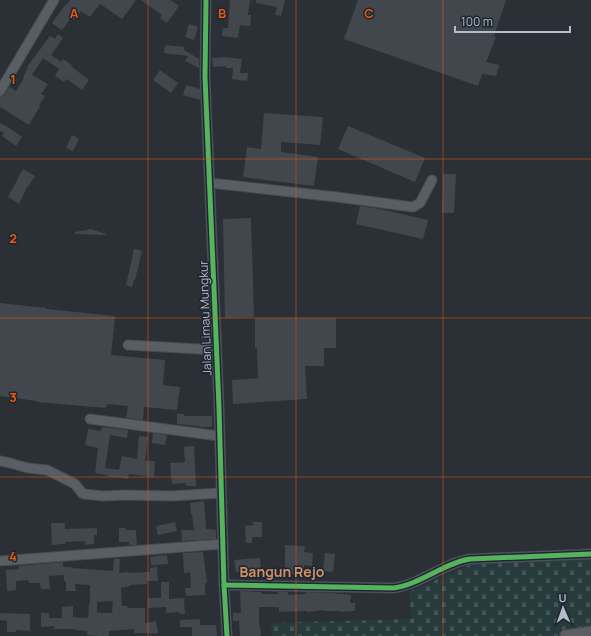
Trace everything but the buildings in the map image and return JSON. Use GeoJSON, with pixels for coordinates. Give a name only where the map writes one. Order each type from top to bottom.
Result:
{"type":"FeatureCollection","features":[{"type":"Feature","properties":{"kind":"street"},"geometry":{"type":"LineString","coordinates":[[0,91],[54,0]]}},
{"type":"Feature","properties":{"kind":"street","name":"Jalan Limau Mungkur"},"geometry":{"type":"LineString","coordinates":[[206,0],[204,77],[210,183],[227,636]]}},
{"type":"Feature","properties":{"kind":"street"},"geometry":{"type":"LineString","coordinates":[[210,183],[413,207],[420,203],[432,180]]}},
{"type":"Feature","properties":{"kind":"street"},"geometry":{"type":"LineString","coordinates":[[128,345],[216,350]]}},
{"type":"Feature","properties":{"kind":"street"},"geometry":{"type":"LineString","coordinates":[[90,419],[219,436]]}},
{"type":"Feature","properties":{"kind":"street"},"geometry":{"type":"LineString","coordinates":[[0,461],[28,468],[47,470],[75,484],[84,494],[103,496],[171,496],[221,493]]}},
{"type":"Feature","properties":{"kind":"street"},"geometry":{"type":"LineString","coordinates":[[0,561],[223,544]]}},
{"type":"Feature","properties":{"kind":"street"},"geometry":{"type":"LineString","coordinates":[[224,585],[394,588],[463,560],[479,558],[591,554]]}},
{"type":"Feature","properties":{"kind":"street"},"geometry":{"type":"LineString","coordinates":[[563,636],[591,631]]}},
{"type":"Feature","properties":{"kind":"green space"},"geometry":{"type":"Polygon","coordinates":[[[591,559],[591,636],[272,636],[271,623],[412,619],[409,592],[478,561],[591,559]]]}},
{"type":"Feature","properties":{"kind":"cycle path"},"geometry":{"type":"LineString","coordinates":[[206,0],[205,77],[227,636]]}},
{"type":"Feature","properties":{"kind":"cycle path"},"geometry":{"type":"LineString","coordinates":[[224,585],[394,588],[404,586],[460,561],[470,559],[591,554]]}},
{"type":"Feature","properties":{"kind":"district","name":"Bangun Rejo"},"geometry":{"type":"Point","coordinates":[282,571]}}]}
